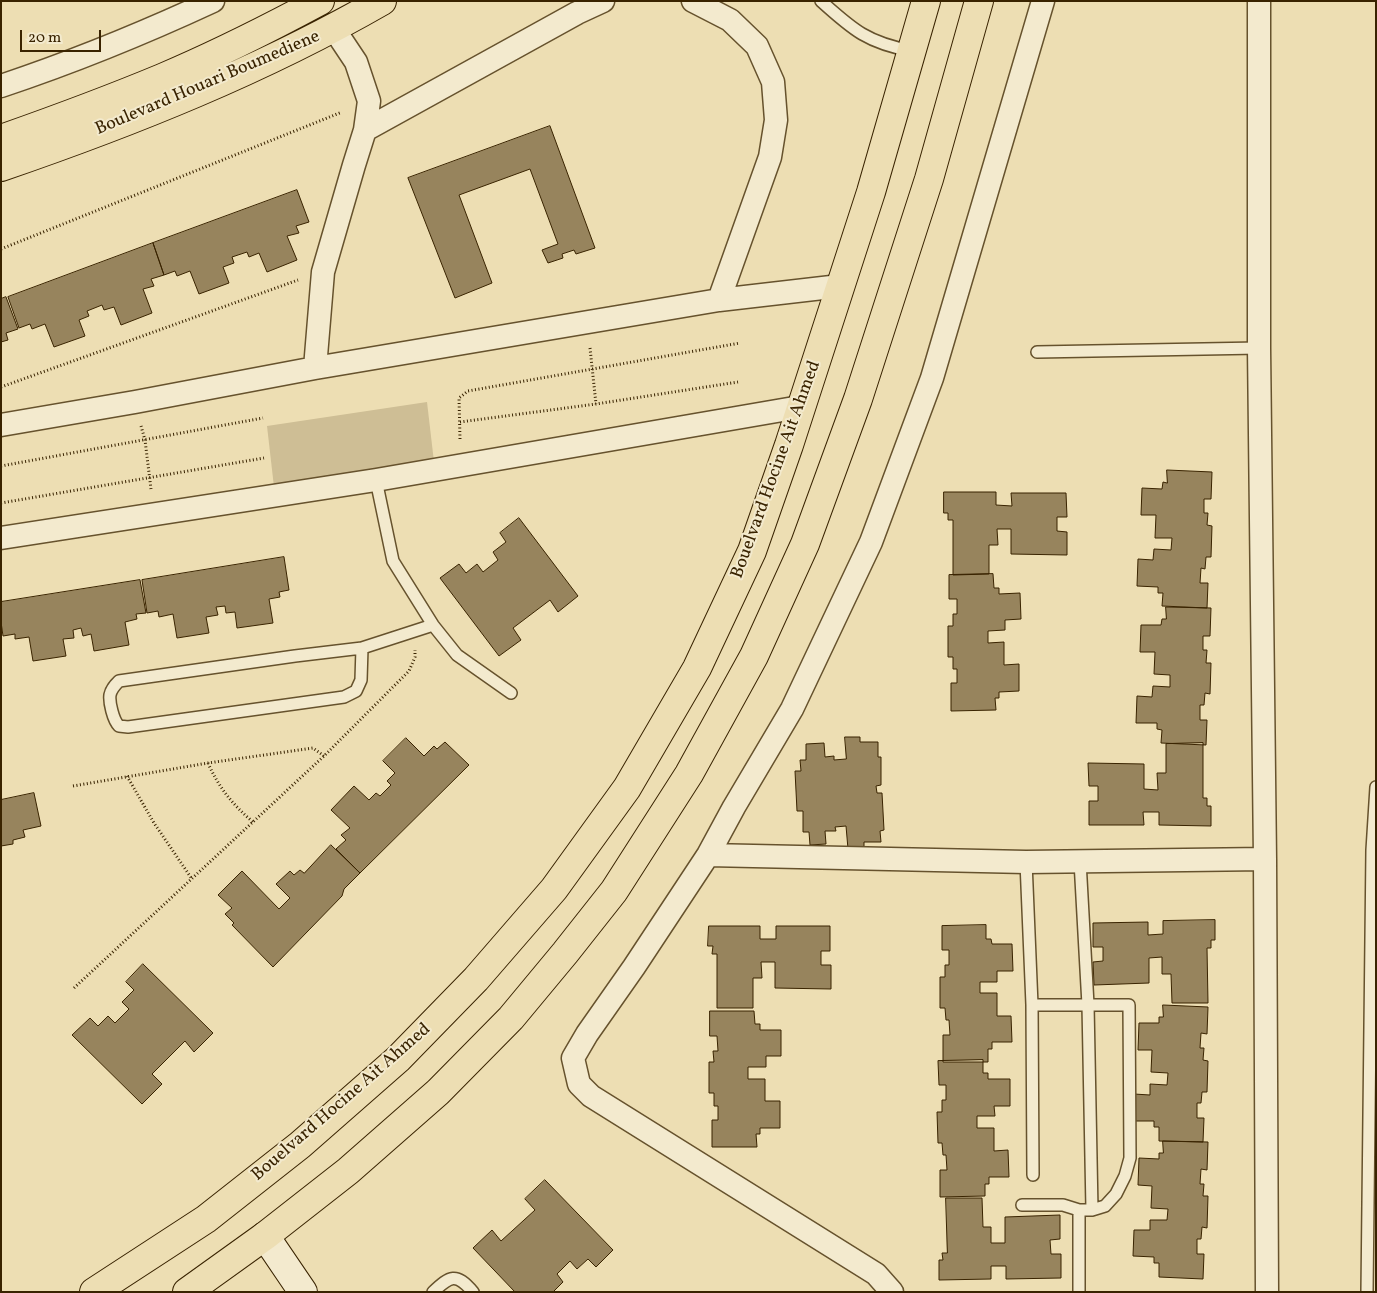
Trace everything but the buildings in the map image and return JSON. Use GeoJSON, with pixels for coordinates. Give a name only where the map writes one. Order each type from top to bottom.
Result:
{"type":"FeatureCollection","features":[{"type":"Feature","properties":{"kind":"main road","name":"Boulevard Houari Boumediene"},"geometry":{"type":"LineString","coordinates":[[1,139],[163,77],[263,31],[320,1]]}},
{"type":"Feature","properties":{"kind":"main road","name":"Boulevard Houari Boumediene"},"geometry":{"type":"LineString","coordinates":[[1,167],[156,110],[244,72],[334,29],[382,1]]}},
{"type":"Feature","properties":{"kind":"main road","name":"Bouelvard Hocine Ait Ahmed"},"geometry":{"type":"LineString","coordinates":[[94,1292],[206,1219],[300,1145],[398,1059],[476,979],[554,889],[628,788],[697,668],[752,551],[789,445],[871,192],[926,1]]}},
{"type":"Feature","properties":{"kind":"main road"},"geometry":{"type":"LineString","coordinates":[[187,1292],[265,1236],[348,1170],[438,1092],[511,1018],[614,891],[688,774],[754,656],[805,544],[858,399],[929,179],[979,1]]}},
{"type":"Feature","properties":{"kind":"street"},"geometry":{"type":"LineString","coordinates":[[1,86],[50,70],[152,29],[213,1]]}},
{"type":"Feature","properties":{"kind":"street"},"geometry":{"type":"LineString","coordinates":[[365,130],[577,13],[604,1]]}},
{"type":"Feature","properties":{"kind":"street"},"geometry":{"type":"LineString","coordinates":[[693,1],[730,20],[757,46],[773,82],[776,120],[770,157],[719,300]]}},
{"type":"Feature","properties":{"kind":"street"},"geometry":{"type":"LineString","coordinates":[[892,1292],[876,1274],[590,1096],[579,1084],[573,1058],[587,1034],[708,855],[792,709],[871,542],[932,378],[1043,1]]}},
{"type":"Feature","properties":{"kind":"street"},"geometry":{"type":"LineString","coordinates":[[1259,1],[1258,348],[1266,859],[1267,1292]]}},
{"type":"Feature","properties":{"kind":"street"},"geometry":{"type":"LineString","coordinates":[[315,368],[322,272],[365,130],[369,101],[356,62],[334,29]]}},
{"type":"Feature","properties":{"kind":"street"},"geometry":{"type":"LineString","coordinates":[[1,424],[135,402],[315,368],[719,300],[840,286]]}},
{"type":"Feature","properties":{"kind":"street"},"geometry":{"type":"LineString","coordinates":[[1,538],[376,480],[800,407]]}},
{"type":"Feature","properties":{"kind":"street"},"geometry":{"type":"LineString","coordinates":[[708,855],[1026,862],[1266,859]]}},
{"type":"Feature","properties":{"kind":"street"},"geometry":{"type":"LineString","coordinates":[[265,1236],[303,1292]]}},
{"type":"Feature","properties":{"kind":"lane"},"geometry":{"type":"LineString","coordinates":[[821,1],[858,32],[871,40],[891,47],[912,51]]}},
{"type":"Feature","properties":{"kind":"lane"},"geometry":{"type":"LineString","coordinates":[[1037,352],[1258,348]]}},
{"type":"Feature","properties":{"kind":"lane"},"geometry":{"type":"LineString","coordinates":[[376,480],[394,561],[433,625],[458,655],[511,693]]}},
{"type":"Feature","properties":{"kind":"lane"},"geometry":{"type":"LineString","coordinates":[[362,648],[361,680],[356,691],[344,697],[128,727],[118,726],[114,721],[110,695],[113,687],[119,681],[362,648],[433,625]]}},
{"type":"Feature","properties":{"kind":"lane"},"geometry":{"type":"LineString","coordinates":[[1367,1292],[1372,850],[1376,787]]}},
{"type":"Feature","properties":{"kind":"lane"},"geometry":{"type":"LineString","coordinates":[[1080,861],[1088,1005],[1092,1210]]}},
{"type":"Feature","properties":{"kind":"lane"},"geometry":{"type":"LineString","coordinates":[[1026,862],[1032,1005],[1033,1175]]}},
{"type":"Feature","properties":{"kind":"lane"},"geometry":{"type":"LineString","coordinates":[[1022,1205],[1062,1206],[1079,1210],[1092,1210],[1105,1206],[1116,1194],[1126,1176],[1130,1158],[1129,1005],[1032,1005]]}},
{"type":"Feature","properties":{"kind":"lane"},"geometry":{"type":"LineString","coordinates":[[1079,1210],[1079,1292]]}},
{"type":"Feature","properties":{"kind":"lane"},"geometry":{"type":"LineString","coordinates":[[433,1292],[446,1280],[456,1278],[466,1283],[473,1292]]}},
{"type":"Feature","properties":{"kind":"path"},"geometry":{"type":"LineString","coordinates":[[1,249],[369,101]]}},
{"type":"Feature","properties":{"kind":"path"},"geometry":{"type":"LineString","coordinates":[[1,387],[322,272]]}},
{"type":"Feature","properties":{"kind":"path"},"geometry":{"type":"LineString","coordinates":[[587,322],[596,404]]}},
{"type":"Feature","properties":{"kind":"path"},"geometry":{"type":"LineString","coordinates":[[462,465],[459,398],[468,392],[740,343]]}},
{"type":"Feature","properties":{"kind":"path"},"geometry":{"type":"LineString","coordinates":[[460,422],[596,404],[738,382]]}},
{"type":"Feature","properties":{"kind":"path"},"geometry":{"type":"LineString","coordinates":[[135,402],[145,440],[154,514]]}},
{"type":"Feature","properties":{"kind":"path"},"geometry":{"type":"LineString","coordinates":[[1,466],[263,418]]}},
{"type":"Feature","properties":{"kind":"path"},"geometry":{"type":"LineString","coordinates":[[1,503],[264,458]]}},
{"type":"Feature","properties":{"kind":"path"},"geometry":{"type":"LineString","coordinates":[[74,988],[324,756],[409,671],[415,657],[413,632]]}},
{"type":"Feature","properties":{"kind":"path"},"geometry":{"type":"LineString","coordinates":[[73,786],[208,763],[313,748],[324,756]]}},
{"type":"Feature","properties":{"kind":"path"},"geometry":{"type":"LineString","coordinates":[[208,763],[225,794],[236,807],[254,822]]}},
{"type":"Feature","properties":{"kind":"path"},"geometry":{"type":"LineString","coordinates":[[127,776],[154,823],[192,879]]}},
{"type":"Feature","properties":{"kind":"shaded area"},"geometry":{"type":"Polygon","coordinates":[[[427,402],[434,462],[274,487],[267,426],[427,402]]]}}]}
